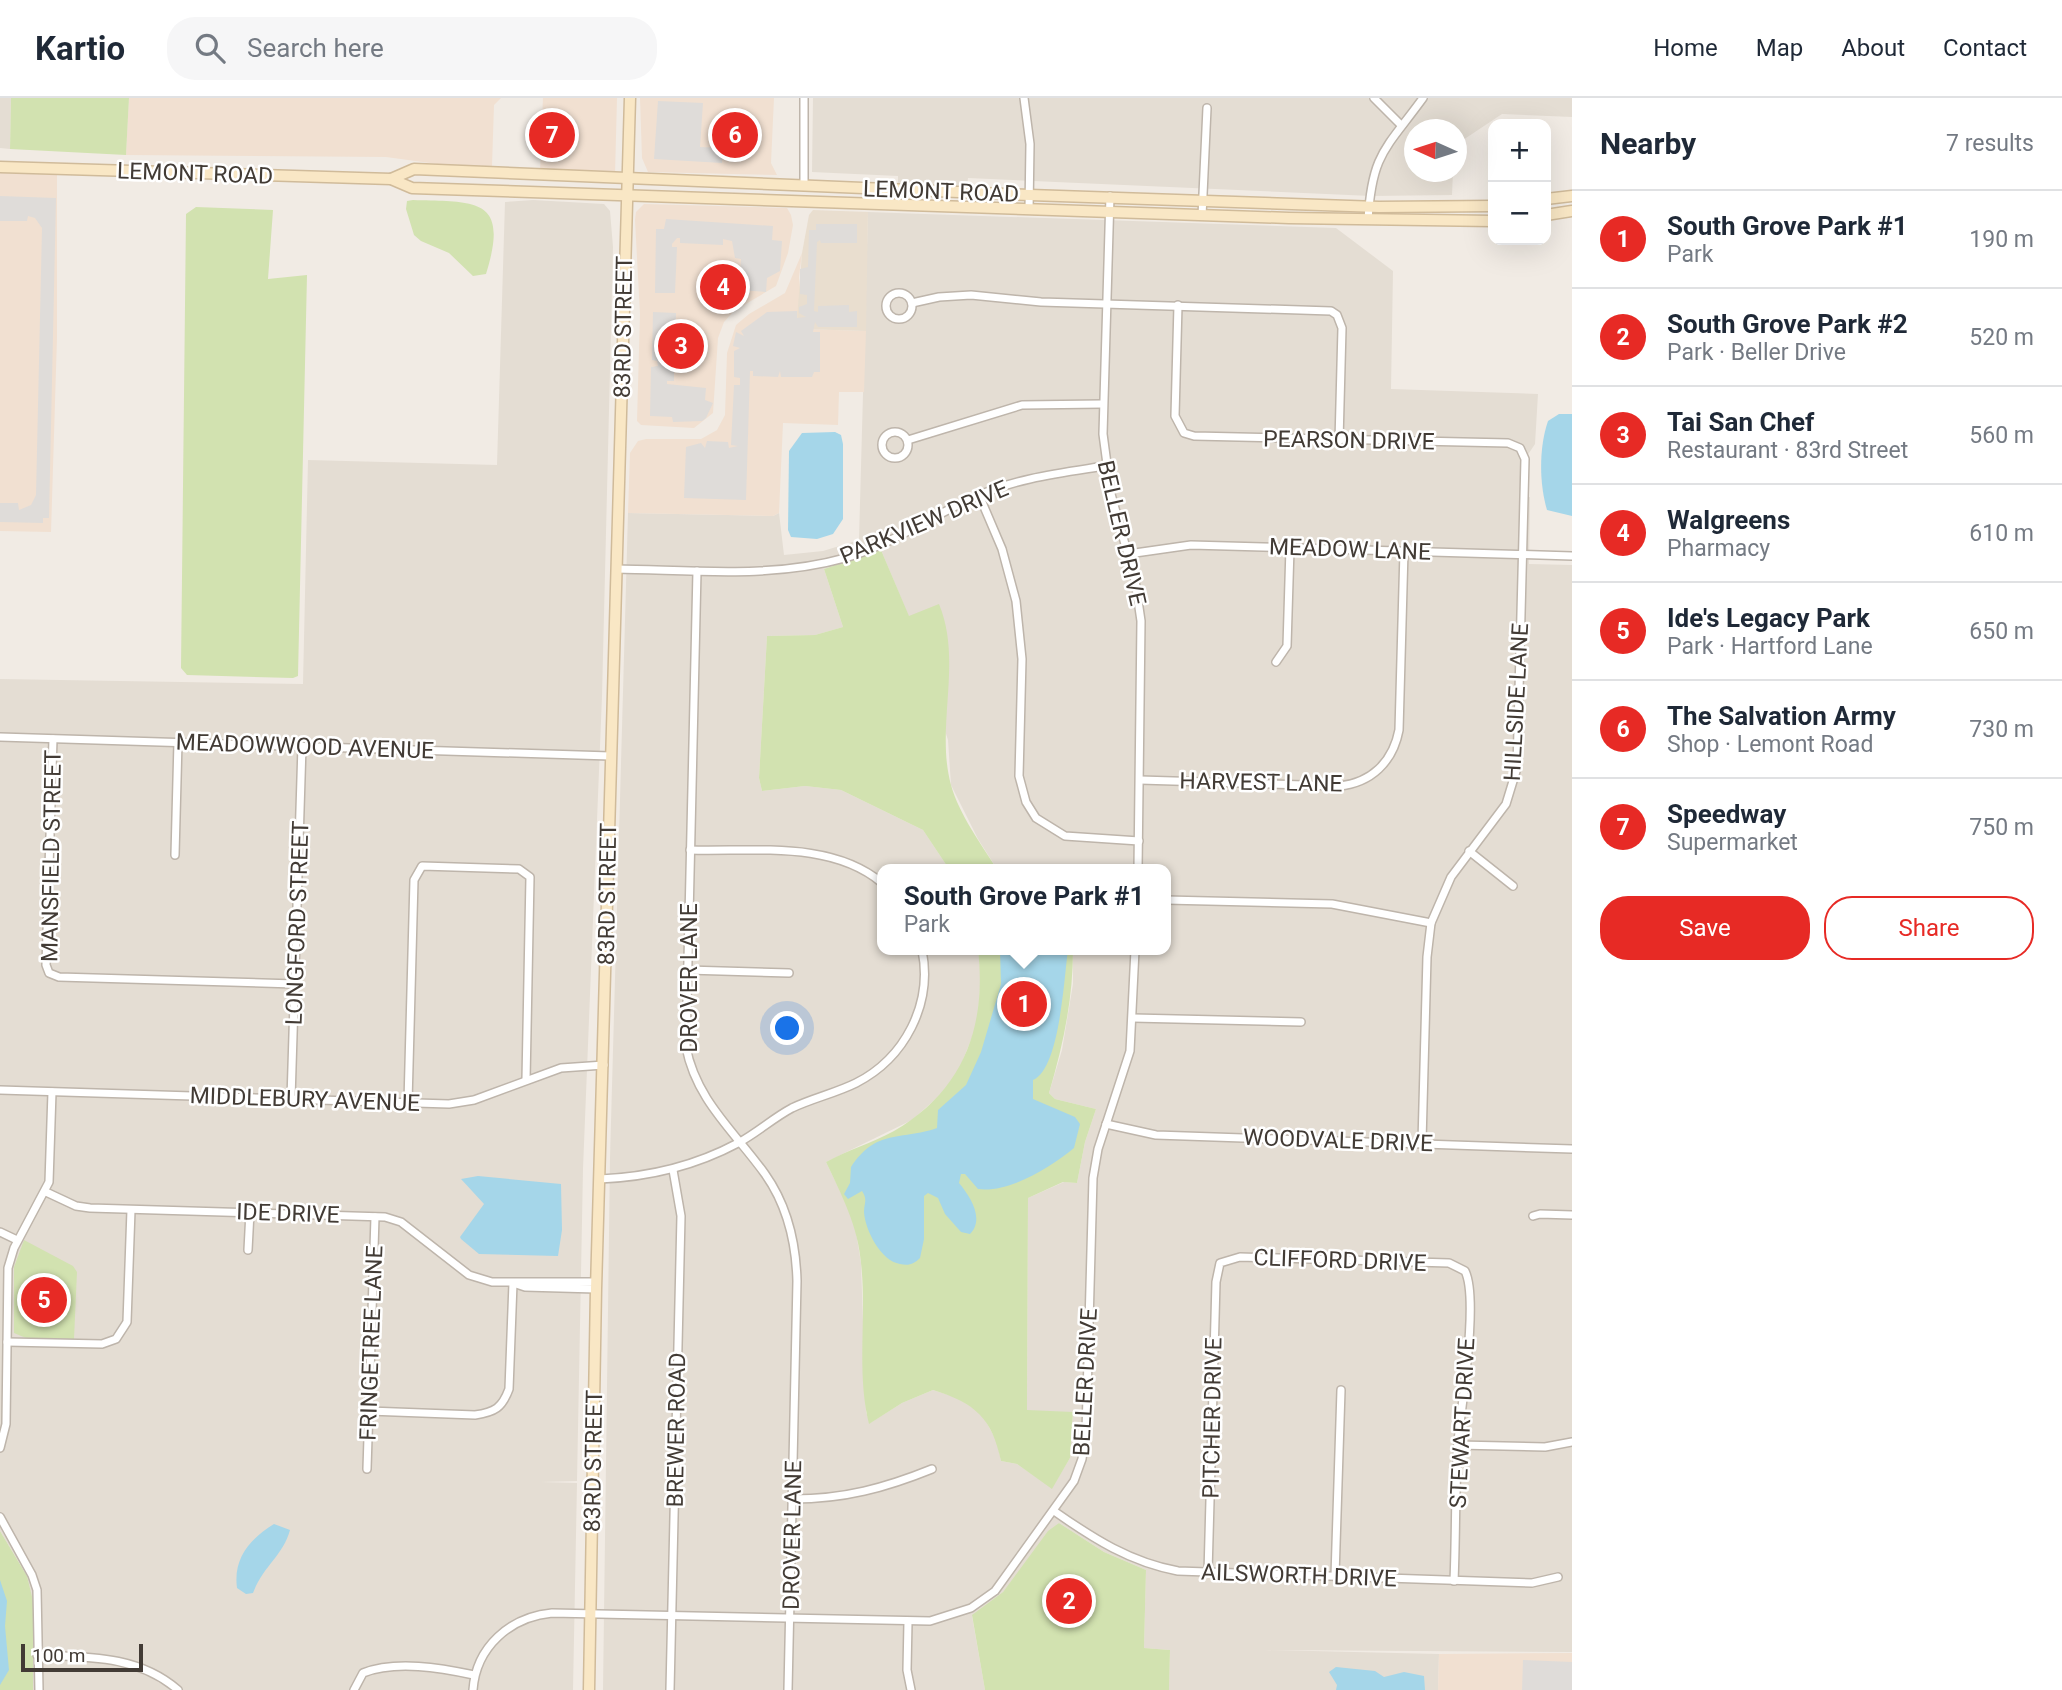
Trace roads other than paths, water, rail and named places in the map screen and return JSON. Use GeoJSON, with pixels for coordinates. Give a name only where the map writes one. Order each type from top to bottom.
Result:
{"type":"FeatureCollection","features":[{"type":"Feature","properties":{"kind":"main road","name":"83RD STREET"},"geometry":{"type":"LineString","coordinates":[[589,1690],[610,756],[630,98]]}},
{"type":"Feature","properties":{"kind":"main road","name":"LEMONT ROAD"},"geometry":{"type":"LineString","coordinates":[[0,167],[391,179],[412,188],[626,198],[1202,216],[1488,220]]}},
{"type":"Feature","properties":{"kind":"main road","name":"LEMONT ROAD"},"geometry":{"type":"LineString","coordinates":[[391,179],[414,169],[1203,201],[1488,206]]}},
{"type":"Feature","properties":{"kind":"main road"},"geometry":{"type":"LineString","coordinates":[[1551,199],[1572,196]]}},
{"type":"Feature","properties":{"kind":"main road"},"geometry":{"type":"LineString","coordinates":[[1551,214],[1572,211]]}},
{"type":"Feature","properties":{"kind":"street"},"geometry":{"type":"LineString","coordinates":[[804,98],[804,186]]}},
{"type":"Feature","properties":{"kind":"street"},"geometry":{"type":"LineString","coordinates":[[1024,98],[1030,144],[1029,210]]}},
{"type":"Feature","properties":{"kind":"street"},"geometry":{"type":"LineString","coordinates":[[1374,98],[1401,125]]}},
{"type":"Feature","properties":{"kind":"street"},"geometry":{"type":"LineString","coordinates":[[1368,220],[1379,158],[1423,98]]}},
{"type":"Feature","properties":{"kind":"street"},"geometry":{"type":"LineString","coordinates":[[1202,216],[1207,108]]}},
{"type":"Feature","properties":{"kind":"street","name":"BELLER DRIVE"},"geometry":{"type":"LineString","coordinates":[[1110,196],[1102,404],[1105,466],[1139,601],[1143,642],[1138,864]]}},
{"type":"Feature","properties":{"kind":"street"},"geometry":{"type":"LineString","coordinates":[[912,303],[939,297],[971,295],[1105,304],[1321,309],[1337,315],[1342,328],[1339,441]]}},
{"type":"Feature","properties":{"kind":"street","name":"PEARSON DRIVE"},"geometry":{"type":"LineString","coordinates":[[1178,305],[1175,416],[1179,429],[1195,436],[1508,443],[1520,448]]}},
{"type":"Feature","properties":{"kind":"street"},"geometry":{"type":"LineString","coordinates":[[908,440],[1022,405],[1102,404]]}},
{"type":"Feature","properties":{"kind":"street","name":"HILLSIDE LANE"},"geometry":{"type":"LineString","coordinates":[[1422,1142],[1427,957],[1431,923],[1445,887],[1469,851],[1502,811],[1517,768],[1525,459],[1520,448]]}},
{"type":"Feature","properties":{"kind":"street","name":"PARKVIEW DRIVE"},"geometry":{"type":"LineString","coordinates":[[615,569],[765,571],[822,564],[865,551],[979,495],[1037,477],[1105,466]]}},
{"type":"Feature","properties":{"kind":"street"},"geometry":{"type":"LineString","coordinates":[[979,495],[1002,549],[1016,601],[1021,659],[1019,776],[1026,802],[1036,818],[1065,836],[1139,841]]}},
{"type":"Feature","properties":{"kind":"street","name":"MEADOW LANE"},"geometry":{"type":"LineString","coordinates":[[1128,554],[1180,546],[1572,556]]}},
{"type":"Feature","properties":{"kind":"street"},"geometry":{"type":"LineString","coordinates":[[1276,662],[1287,646],[1290,548]]}},
{"type":"Feature","properties":{"kind":"street","name":"HARVEST LANE"},"geometry":{"type":"LineString","coordinates":[[1140,780],[1339,786],[1363,780],[1379,771],[1395,748],[1399,730],[1404,551]]}},
{"type":"Feature","properties":{"kind":"street","name":"DROVER LANE"},"geometry":{"type":"LineString","coordinates":[[697,571],[685,1030],[692,1073],[712,1107],[771,1184],[783,1207],[794,1245],[797,1281],[788,1690]]}},
{"type":"Feature","properties":{"kind":"street","name":"MEADOWWOOD AVENUE"},"geometry":{"type":"LineString","coordinates":[[0,737],[610,756]]}},
{"type":"Feature","properties":{"kind":"street","name":"MANSFIELD STREET"},"geometry":{"type":"LineString","coordinates":[[53,739],[46,965],[49,974],[59,977],[295,984]]}},
{"type":"Feature","properties":{"kind":"street"},"geometry":{"type":"LineString","coordinates":[[174,855],[178,742]]}},
{"type":"Feature","properties":{"kind":"street","name":"LONGFORD STREET"},"geometry":{"type":"LineString","coordinates":[[291,1099],[302,747]]}},
{"type":"Feature","properties":{"kind":"street"},"geometry":{"type":"LineString","coordinates":[[690,850],[816,853],[857,866],[877,880]]}},
{"type":"Feature","properties":{"kind":"street"},"geometry":{"type":"LineString","coordinates":[[1469,851],[1513,886]]}},
{"type":"Feature","properties":{"kind":"street"},"geometry":{"type":"LineString","coordinates":[[408,1102],[414,880],[418,869],[427,866],[519,869],[528,874],[531,882],[526,1080]]}},
{"type":"Feature","properties":{"kind":"street"},"geometry":{"type":"LineString","coordinates":[[1171,900],[1332,904],[1431,923]]}},
{"type":"Feature","properties":{"kind":"street"},"geometry":{"type":"LineString","coordinates":[[600,1179],[673,1170],[740,1142],[792,1108],[853,1084],[883,1066],[901,1045],[917,1015],[924,977],[922,955]]}},
{"type":"Feature","properties":{"kind":"street","name":"BELLER DRIVE"},"geometry":{"type":"LineString","coordinates":[[474,1675],[497,1636],[517,1622],[541,1614],[930,1621],[955,1615],[995,1591],[1054,1511],[1077,1474],[1086,1443],[1092,1191],[1105,1124],[1126,1067],[1133,1018],[1135,955]]}},
{"type":"Feature","properties":{"kind":"street"},"geometry":{"type":"LineString","coordinates":[[687,970],[789,973]]}},
{"type":"Feature","properties":{"kind":"street"},"geometry":{"type":"LineString","coordinates":[[1133,1018],[1301,1022]]}},
{"type":"Feature","properties":{"kind":"street","name":"MIDDLEBURY AVENUE"},"geometry":{"type":"LineString","coordinates":[[0,1090],[466,1102],[561,1068],[604,1065]]}},
{"type":"Feature","properties":{"kind":"street"},"geometry":{"type":"LineString","coordinates":[[0,1448],[6,1424],[8,1268],[17,1240],[46,1192],[51,1160],[52,1091]]}},
{"type":"Feature","properties":{"kind":"street","name":"WOODVALE DRIVE"},"geometry":{"type":"LineString","coordinates":[[1105,1124],[1156,1135],[1572,1149]]}},
{"type":"Feature","properties":{"kind":"street","name":"BREWER ROAD"},"geometry":{"type":"LineString","coordinates":[[670,1690],[681,1216],[673,1170]]}},
{"type":"Feature","properties":{"kind":"street","name":"IDE DRIVE"},"geometry":{"type":"LineString","coordinates":[[46,1192],[76,1206],[376,1217],[401,1222],[469,1275],[492,1282],[513,1283],[526,1280],[597,1285]]}},
{"type":"Feature","properties":{"kind":"street"},"geometry":{"type":"LineString","coordinates":[[7,1342],[102,1344],[116,1339],[127,1322],[131,1210]]}},
{"type":"Feature","properties":{"kind":"street"},"geometry":{"type":"LineString","coordinates":[[248,1250],[250,1212]]}},
{"type":"Feature","properties":{"kind":"street"},"geometry":{"type":"LineString","coordinates":[[1533,1216],[1572,1215]]}},
{"type":"Feature","properties":{"kind":"street","name":"FRINGETREE LANE"},"geometry":{"type":"LineString","coordinates":[[367,1469],[376,1217]]}},
{"type":"Feature","properties":{"kind":"street"},"geometry":{"type":"LineString","coordinates":[[0,1232],[17,1240]]}},
{"type":"Feature","properties":{"kind":"street","name":"CLIFFORD DRIVE"},"geometry":{"type":"LineString","coordinates":[[1220,1263],[1240,1257],[1449,1264],[1461,1267]]}},
{"type":"Feature","properties":{"kind":"street","name":"PITCHER DRIVE"},"geometry":{"type":"LineString","coordinates":[[1209,1573],[1216,1282],[1220,1263]]}},
{"type":"Feature","properties":{"kind":"street","name":"STEWART DRIVE"},"geometry":{"type":"LineString","coordinates":[[1454,1581],[1458,1444],[1467,1373],[1469,1286],[1468,1278],[1461,1267]]}},
{"type":"Feature","properties":{"kind":"street"},"geometry":{"type":"LineString","coordinates":[[369,1411],[475,1415],[493,1412],[503,1404],[509,1389],[513,1283]]}},
{"type":"Feature","properties":{"kind":"street"},"geometry":{"type":"LineString","coordinates":[[1335,1576],[1340,1390]]}},
{"type":"Feature","properties":{"kind":"street"},"geometry":{"type":"LineString","coordinates":[[1458,1444],[1545,1447],[1572,1443]]}},
{"type":"Feature","properties":{"kind":"street"},"geometry":{"type":"LineString","coordinates":[[793,1499],[859,1494],[932,1469]]}},
{"type":"Feature","properties":{"kind":"street","name":"AILSWORTH DRIVE"},"geometry":{"type":"LineString","coordinates":[[1054,1511],[1107,1546],[1132,1559],[1163,1568],[1209,1573],[1532,1583],[1558,1577]]}},
{"type":"Feature","properties":{"kind":"street"},"geometry":{"type":"LineString","coordinates":[[0,1517],[32,1575],[37,1590],[39,1690]]}},
{"type":"Feature","properties":{"kind":"street"},"geometry":{"type":"LineString","coordinates":[[908,1622],[907,1670],[911,1690]]}},
{"type":"Feature","properties":{"kind":"street"},"geometry":{"type":"LineString","coordinates":[[37,1655],[114,1660],[144,1669],[178,1690]]}},
{"type":"Feature","properties":{"kind":"street"},"geometry":{"type":"LineString","coordinates":[[354,1690],[363,1673],[383,1667],[443,1669],[474,1675],[473,1690]]}},
{"type":"Feature","properties":{"kind":"water"},"geometry":{"type":"Polygon","coordinates":[[[1559,414],[1572,414],[1572,516],[1547,510],[1543,488],[1541,465],[1545,431],[1548,421],[1559,414]]]}},
{"type":"Feature","properties":{"kind":"water"},"geometry":{"type":"Polygon","coordinates":[[[835,432],[841,435],[843,444],[843,519],[833,534],[817,539],[791,537],[788,530],[789,451],[802,433],[835,432]]]}},
{"type":"Feature","properties":{"kind":"water"},"geometry":{"type":"Polygon","coordinates":[[[1000,955],[1067,955],[1055,1041],[1042,1072],[1033,1080],[1033,1099],[1075,1117],[1080,1124],[1074,1148],[1041,1171],[1003,1187],[978,1189],[965,1174],[961,1174],[959,1183],[971,1201],[976,1215],[976,1222],[970,1234],[961,1232],[945,1214],[938,1198],[928,1193],[924,1196],[924,1239],[920,1258],[906,1265],[893,1262],[875,1244],[871,1236],[865,1219],[865,1199],[862,1191],[848,1199],[844,1194],[850,1183],[851,1167],[870,1146],[880,1141],[937,1128],[938,1110],[966,1085],[981,1052],[1001,984],[1000,955]]]}},
{"type":"Feature","properties":{"kind":"water"},"geometry":{"type":"Polygon","coordinates":[[[478,1176],[561,1184],[562,1230],[558,1256],[479,1254],[461,1239],[484,1204],[461,1179],[478,1176]]]}},
{"type":"Feature","properties":{"kind":"water"},"geometry":{"type":"Polygon","coordinates":[[[274,1524],[290,1530],[287,1539],[253,1593],[246,1594],[237,1588],[236,1577],[241,1559],[251,1543],[274,1524]]]}},
{"type":"Feature","properties":{"kind":"water"},"geometry":{"type":"Polygon","coordinates":[[[0,1580],[7,1601],[5,1626],[9,1670],[0,1685],[0,1580]]]}},
{"type":"Feature","properties":{"kind":"water"},"geometry":{"type":"Polygon","coordinates":[[[1336,1667],[1375,1671],[1384,1677],[1404,1672],[1424,1676],[1425,1690],[1336,1690],[1337,1685],[1329,1672],[1336,1667]]]}},
{"type":"Feature","properties":{"kind":"place","name":"Speedway"},"geometry":{"type":"Point","coordinates":[552,135]}},
{"type":"Feature","properties":{"kind":"place","name":"The Salvation Army"},"geometry":{"type":"Point","coordinates":[735,135]}},
{"type":"Feature","properties":{"kind":"place","name":"Walgreens"},"geometry":{"type":"Point","coordinates":[723,287]}},
{"type":"Feature","properties":{"kind":"place","name":"Tai San Chef"},"geometry":{"type":"Point","coordinates":[681,346]}},
{"type":"Feature","properties":{"kind":"place","name":"South Grove Park #1"},"geometry":{"type":"Point","coordinates":[1024,1004]}},
{"type":"Feature","properties":{"kind":"place","name":"Ide's Legacy Park"},"geometry":{"type":"Point","coordinates":[44,1300]}},
{"type":"Feature","properties":{"kind":"place","name":"South Grove Park #2"},"geometry":{"type":"Point","coordinates":[1069,1601]}}]}
